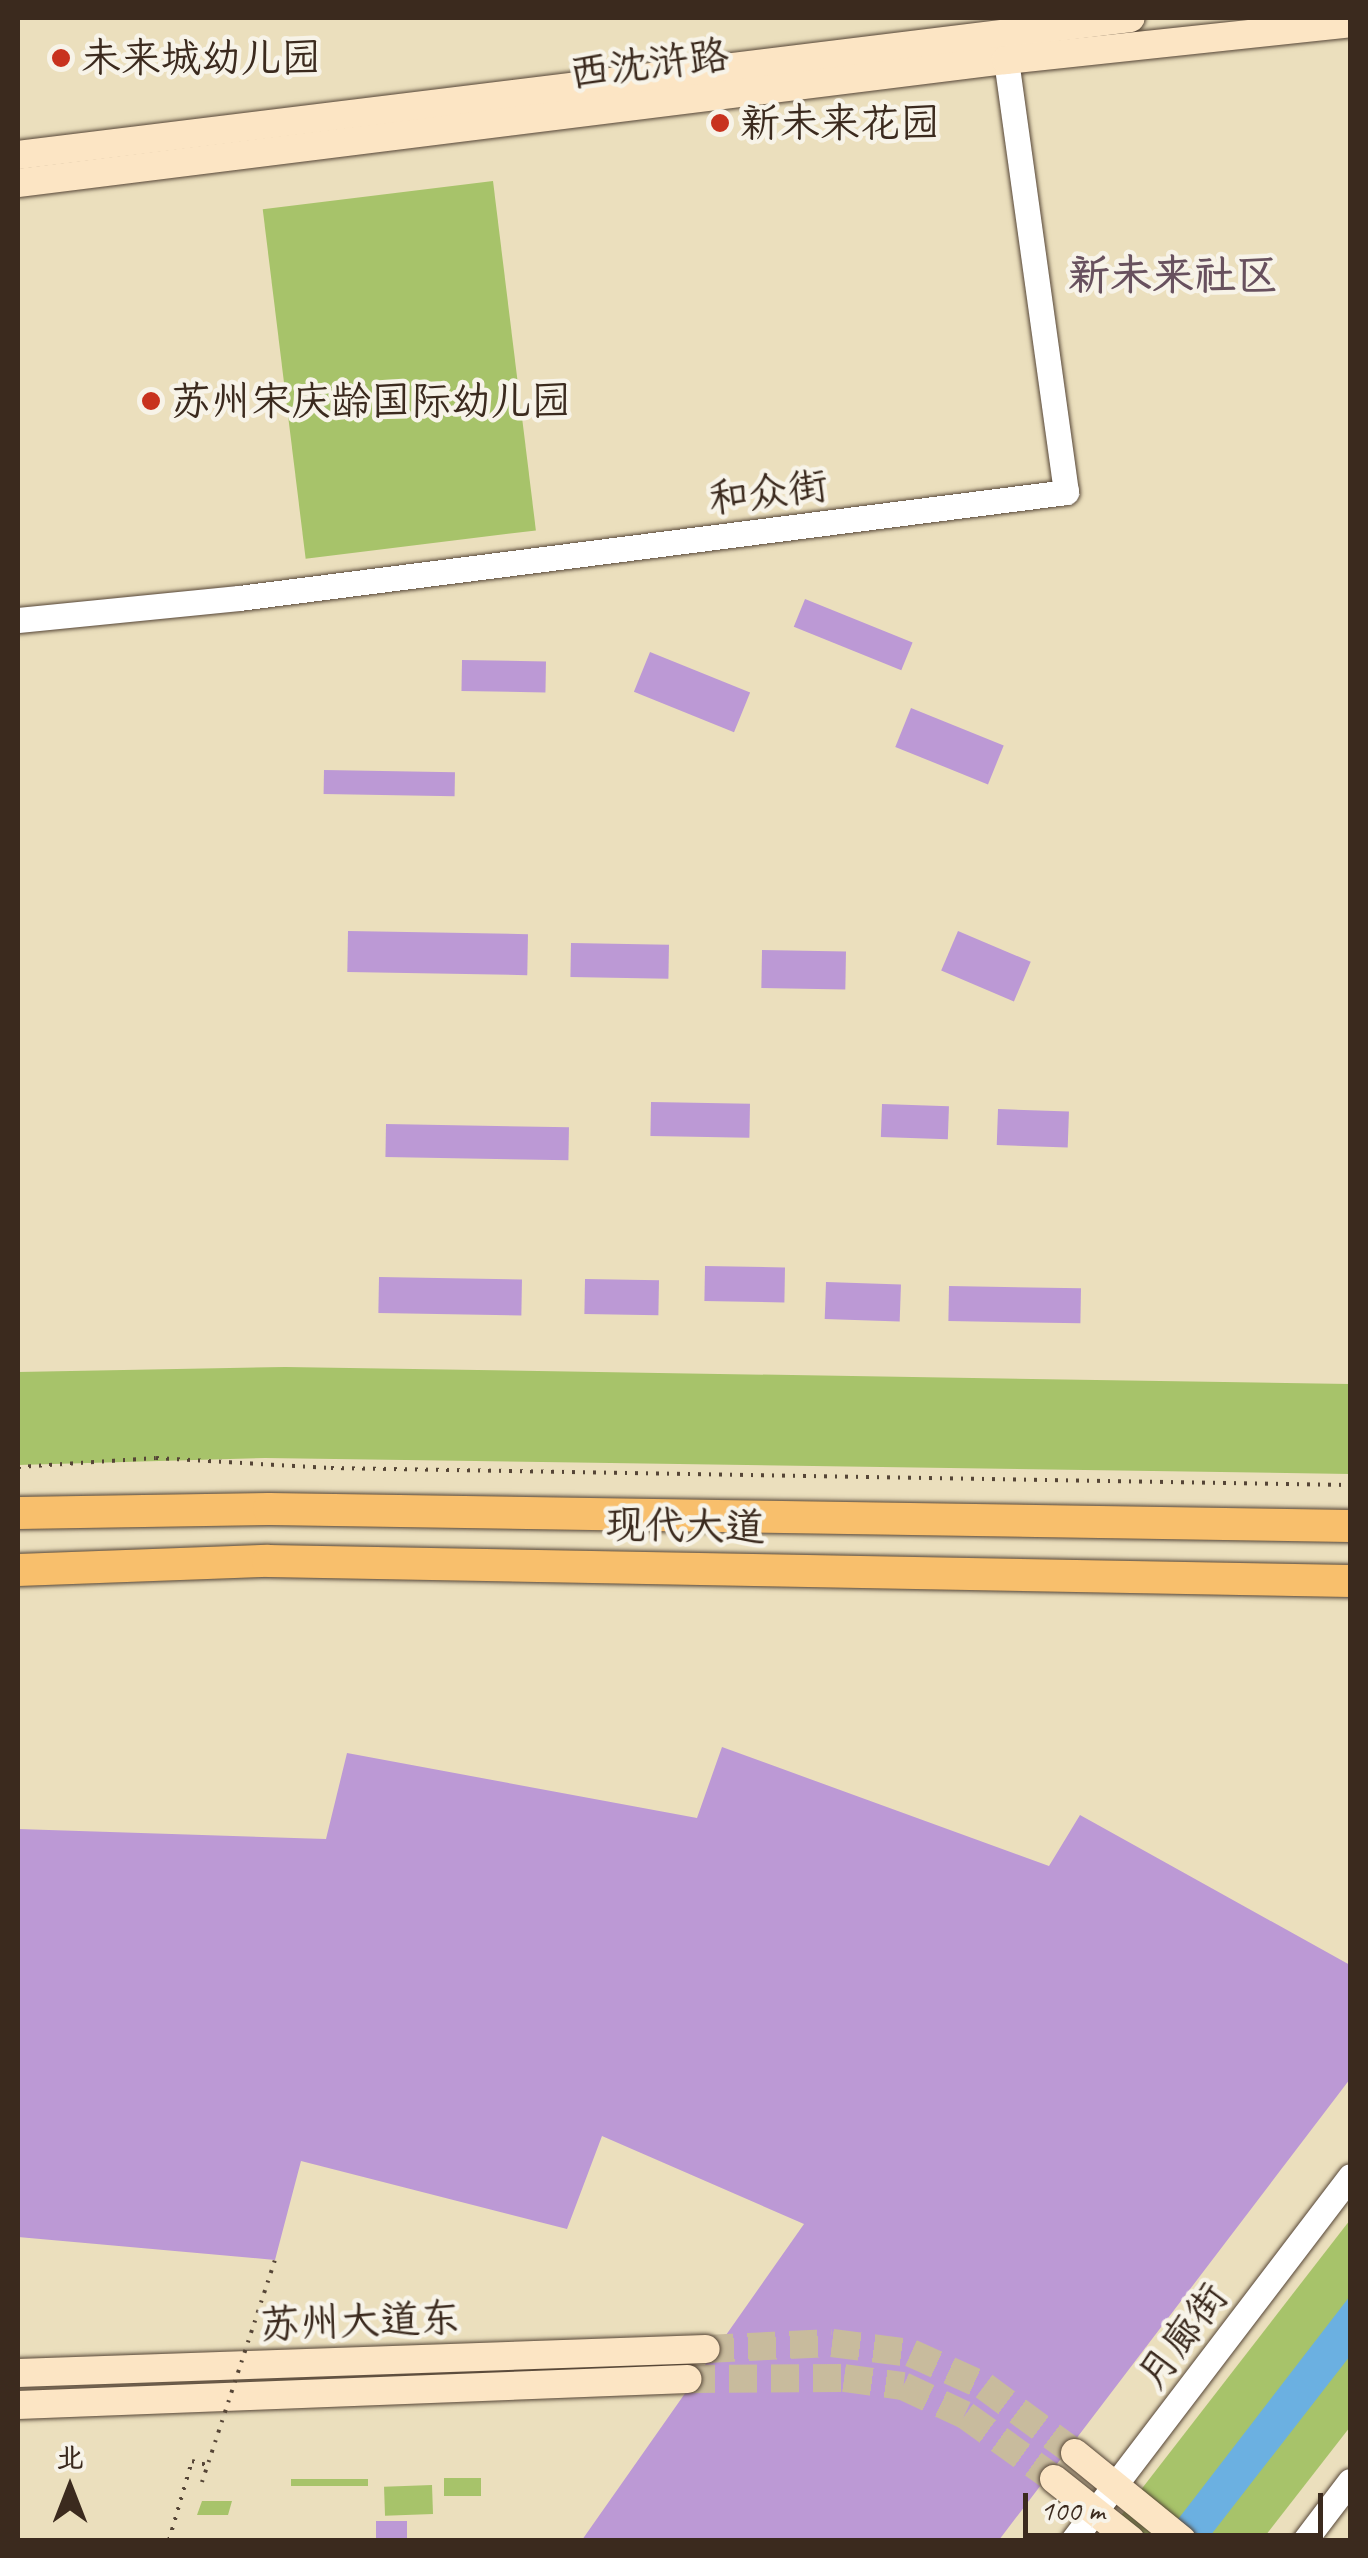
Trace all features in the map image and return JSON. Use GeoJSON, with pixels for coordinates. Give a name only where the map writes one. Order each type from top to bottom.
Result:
{"type":"FeatureCollection","features":[{"type":"Feature","properties":{"kind":"main road","name":"西沈浒路"},"geometry":{"type":"LineString","coordinates":[[18,155],[1131,18]]}},
{"type":"Feature","properties":{"kind":"main road","name":"西沈浒路"},"geometry":{"type":"LineString","coordinates":[[18,183],[1006,60],[1350,24]]}},
{"type":"Feature","properties":{"kind":"main road","name":"现代大道"},"geometry":{"type":"LineString","coordinates":[[18,1513],[270,1509],[1350,1526]]}},
{"type":"Feature","properties":{"kind":"main road","name":"现代大道"},"geometry":{"type":"LineString","coordinates":[[18,1570],[268,1561],[1350,1582]]}},
{"type":"Feature","properties":{"kind":"main road","name":"苏州大道东"},"geometry":{"type":"LineString","coordinates":[[18,2374],[706,2349]]}},
{"type":"Feature","properties":{"kind":"main road","name":"苏州大道东"},"geometry":{"type":"LineString","coordinates":[[18,2405],[687,2379]]}},
{"type":"Feature","properties":{"kind":"main road"},"geometry":{"type":"LineString","coordinates":[[1075,2453],[1182,2540]]}},
{"type":"Feature","properties":{"kind":"main road"},"geometry":{"type":"LineString","coordinates":[[1054,2479],[1127,2537]]}},
{"type":"Feature","properties":{"kind":"street","name":"和众街"},"geometry":{"type":"LineString","coordinates":[[18,620],[238,598],[1066,492],[1003,32]]}},
{"type":"Feature","properties":{"kind":"street","name":"月廊街"},"geometry":{"type":"LineString","coordinates":[[1073,2540],[1350,2176]]}},
{"type":"Feature","properties":{"kind":"street"},"geometry":{"type":"LineString","coordinates":[[1305,2540],[1350,2481]]}},
{"type":"Feature","properties":{"kind":"path"},"geometry":{"type":"LineString","coordinates":[[18,1467],[156,1458],[351,1468],[1350,1485]]}},
{"type":"Feature","properties":{"kind":"path"},"geometry":{"type":"LineString","coordinates":[[202,2482],[275,2260]]}},
{"type":"Feature","properties":{"kind":"path"},"geometry":{"type":"LineString","coordinates":[[169,2540],[192,2461],[207,2465]]}},
{"type":"Feature","properties":{"kind":"green space"},"geometry":{"type":"Polygon","coordinates":[[[493,181],[536,530],[306,559],[263,209],[493,181]]]}},
{"type":"Feature","properties":{"kind":"green space"},"geometry":{"type":"Polygon","coordinates":[[[285,1367],[1350,1384],[1350,1474],[265,1458],[18,1465],[18,1372],[285,1367]]]}},
{"type":"Feature","properties":{"kind":"green space"},"geometry":{"type":"Polygon","coordinates":[[[1350,2220],[1350,2427],[1262,2540],[1102,2540],[1350,2220]]]}},
{"type":"Feature","properties":{"kind":"green space"},"geometry":{"type":"Polygon","coordinates":[[[444,2478],[481,2478],[481,2496],[444,2496],[444,2478]]]}},
{"type":"Feature","properties":{"kind":"green space"},"geometry":{"type":"Polygon","coordinates":[[[291,2479],[368,2479],[368,2486],[291,2486],[291,2479]]]}},
{"type":"Feature","properties":{"kind":"green space"},"geometry":{"type":"Polygon","coordinates":[[[432,2485],[433,2514],[385,2516],[384,2487],[432,2485]]]}},
{"type":"Feature","properties":{"kind":"green space"},"geometry":{"type":"Polygon","coordinates":[[[202,2501],[232,2501],[228,2515],[197,2515],[202,2501]]]}},
{"type":"Feature","properties":{"kind":"water"},"geometry":{"type":"Polygon","coordinates":[[[1350,2296],[1350,2356],[1207,2540],[1162,2540],[1350,2296]]]}},
{"type":"Feature","properties":{"kind":"building"},"geometry":{"type":"Polygon","coordinates":[[[805,599],[913,642],[901,670],[794,627],[805,599]]]}},
{"type":"Feature","properties":{"kind":"building"},"geometry":{"type":"Polygon","coordinates":[[[650,652],[750,692],[734,732],[634,692],[650,652]]]}},
{"type":"Feature","properties":{"kind":"building"},"geometry":{"type":"Polygon","coordinates":[[[462,660],[546,661],[545,692],[461,691],[462,660]]]}},
{"type":"Feature","properties":{"kind":"building"},"geometry":{"type":"Polygon","coordinates":[[[911,708],[1004,745],[988,784],[895,747],[911,708]]]}},
{"type":"Feature","properties":{"kind":"building"},"geometry":{"type":"Polygon","coordinates":[[[324,770],[455,772],[455,796],[324,794],[324,770]]]}},
{"type":"Feature","properties":{"kind":"building"},"geometry":{"type":"Polygon","coordinates":[[[348,931],[528,934],[527,975],[347,972],[348,931]]]}},
{"type":"Feature","properties":{"kind":"building"},"geometry":{"type":"Polygon","coordinates":[[[958,931],[1031,962],[1014,1001],[941,971],[958,931]]]}},
{"type":"Feature","properties":{"kind":"building"},"geometry":{"type":"Polygon","coordinates":[[[571,943],[669,945],[668,979],[570,977],[571,943]]]}},
{"type":"Feature","properties":{"kind":"building"},"geometry":{"type":"Polygon","coordinates":[[[762,950],[846,951],[845,989],[761,988],[762,950]]]}},
{"type":"Feature","properties":{"kind":"building"},"geometry":{"type":"Polygon","coordinates":[[[651,1102],[750,1104],[749,1138],[650,1136],[651,1102]]]}},
{"type":"Feature","properties":{"kind":"building"},"geometry":{"type":"Polygon","coordinates":[[[882,1104],[949,1106],[948,1139],[881,1137],[882,1104]]]}},
{"type":"Feature","properties":{"kind":"building"},"geometry":{"type":"Polygon","coordinates":[[[998,1109],[1069,1111],[1068,1147],[997,1145],[998,1109]]]}},
{"type":"Feature","properties":{"kind":"building"},"geometry":{"type":"Polygon","coordinates":[[[386,1124],[569,1127],[568,1160],[385,1157],[386,1124]]]}},
{"type":"Feature","properties":{"kind":"building"},"geometry":{"type":"Polygon","coordinates":[[[705,1266],[785,1267],[784,1302],[704,1301],[705,1266]]]}},
{"type":"Feature","properties":{"kind":"building"},"geometry":{"type":"Polygon","coordinates":[[[379,1277],[522,1279],[521,1315],[378,1313],[379,1277]]]}},
{"type":"Feature","properties":{"kind":"building"},"geometry":{"type":"Polygon","coordinates":[[[585,1279],[659,1280],[658,1315],[584,1314],[585,1279]]]}},
{"type":"Feature","properties":{"kind":"building"},"geometry":{"type":"Polygon","coordinates":[[[826,1282],[901,1285],[900,1322],[825,1319],[826,1282]]]}},
{"type":"Feature","properties":{"kind":"building"},"geometry":{"type":"Polygon","coordinates":[[[949,1286],[1081,1288],[1080,1323],[948,1321],[949,1286]]]}},
{"type":"Feature","properties":{"kind":"building"},"geometry":{"type":"Polygon","coordinates":[[[722,1747],[1049,1866],[1080,1815],[1350,1965],[1350,2079],[999,2540],[582,2540],[804,2224],[602,2136],[567,2229],[301,2161],[275,2260],[18,2237],[18,1829],[326,1839],[347,1753],[697,1818],[722,1747]]]}},
{"type":"Feature","properties":{"kind":"building"},"geometry":{"type":"Polygon","coordinates":[[[376,2521],[407,2521],[407,2540],[376,2540],[376,2521]]]}},
{"type":"Feature","properties":{"kind":"tunnel"},"geometry":{"type":"LineString","coordinates":[[706,2349],[832,2343],[911,2353],[984,2386],[1075,2453]]}},
{"type":"Feature","properties":{"kind":"tunnel"},"geometry":{"type":"LineString","coordinates":[[687,2379],[844,2378],[903,2386],[965,2415],[1054,2479]]}},
{"type":"Feature","properties":{"kind":"place","name":"未来城幼儿园"},"geometry":{"type":"Point","coordinates":[61,58]}},
{"type":"Feature","properties":{"kind":"place","name":"新未来花园"},"geometry":{"type":"Point","coordinates":[720,123]}},
{"type":"Feature","properties":{"kind":"place","name":"苏州宋庆龄国际幼儿园"},"geometry":{"type":"Point","coordinates":[151,401]}},
{"type":"Feature","properties":{"kind":"district","name":"新未来社区"},"geometry":{"type":"Point","coordinates":[1173,276]}}]}
